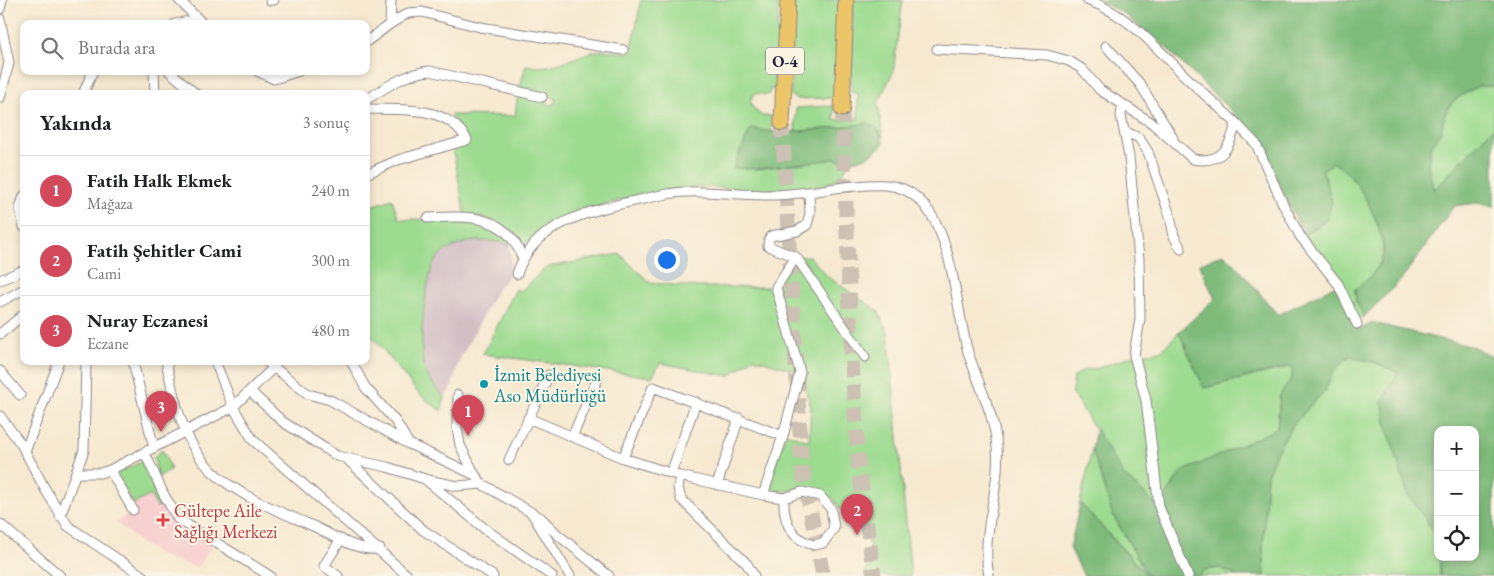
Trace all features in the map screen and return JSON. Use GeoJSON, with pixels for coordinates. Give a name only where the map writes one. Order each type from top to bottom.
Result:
{"type":"FeatureCollection","features":[{"type":"Feature","properties":{"kind":"highway","name":"O-4"},"geometry":{"type":"LineString","coordinates":[[782,123],[788,0]]}},
{"type":"Feature","properties":{"kind":"highway"},"geometry":{"type":"LineString","coordinates":[[842,110],[846,0]]}},
{"type":"Feature","properties":{"kind":"street"},"geometry":{"type":"LineString","coordinates":[[0,9],[2,0]]}},
{"type":"Feature","properties":{"kind":"street"},"geometry":{"type":"LineString","coordinates":[[179,0],[199,20]]}},
{"type":"Feature","properties":{"kind":"street"},"geometry":{"type":"LineString","coordinates":[[390,24],[391,0]]}},
{"type":"Feature","properties":{"kind":"street"},"geometry":{"type":"LineString","coordinates":[[1087,0],[1108,9],[1127,21],[1153,43],[1256,144],[1283,204],[1300,236],[1338,284],[1357,324]]}},
{"type":"Feature","properties":{"kind":"street"},"geometry":{"type":"LineString","coordinates":[[370,39],[408,13],[422,12],[480,27],[624,50]]}},
{"type":"Feature","properties":{"kind":"street"},"geometry":{"type":"LineString","coordinates":[[0,19],[9,63],[0,98]]}},
{"type":"Feature","properties":{"kind":"street"},"geometry":{"type":"LineString","coordinates":[[1106,46],[1140,84],[1176,144]]}},
{"type":"Feature","properties":{"kind":"street"},"geometry":{"type":"LineString","coordinates":[[937,49],[1032,54],[1058,58],[1082,69],[1100,90],[1152,123],[1192,159],[1216,156],[1225,151],[1231,143],[1236,123]]}},
{"type":"Feature","properties":{"kind":"street"},"geometry":{"type":"LineString","coordinates":[[370,98],[396,82],[421,71],[430,71],[542,97]]}},
{"type":"Feature","properties":{"kind":"street"},"geometry":{"type":"LineString","coordinates":[[85,90],[91,75]]}},
{"type":"Feature","properties":{"kind":"street"},"geometry":{"type":"LineString","coordinates":[[154,75],[155,90]]}},
{"type":"Feature","properties":{"kind":"street"},"geometry":{"type":"LineString","coordinates":[[174,75],[191,90]]}},
{"type":"Feature","properties":{"kind":"street"},"geometry":{"type":"LineString","coordinates":[[266,75],[274,79],[286,75]]}},
{"type":"Feature","properties":{"kind":"street"},"geometry":{"type":"LineString","coordinates":[[1123,104],[1121,115],[1129,157],[1139,259],[1140,330],[1134,355],[1146,400],[1159,508],[1188,576]]}},
{"type":"Feature","properties":{"kind":"street"},"geometry":{"type":"LineString","coordinates":[[370,109],[417,111],[439,115],[453,123],[467,140],[398,160],[370,172]]}},
{"type":"Feature","properties":{"kind":"street"},"geometry":{"type":"LineString","coordinates":[[1124,131],[1139,138],[1148,152],[1170,216],[1174,236],[1181,249]]}},
{"type":"Feature","properties":{"kind":"street"},"geometry":{"type":"LineString","coordinates":[[517,274],[522,258],[530,246],[546,233],[571,220],[599,209],[669,193],[690,191],[769,195],[810,193],[878,185],[899,187],[917,197],[924,204],[940,231],[948,253],[968,352],[991,417],[997,447],[997,475],[989,542],[989,576]]}},
{"type":"Feature","properties":{"kind":"street"},"geometry":{"type":"LineString","coordinates":[[810,193],[810,213],[807,225],[797,231],[771,236],[767,242],[770,248],[796,257],[866,357]]}},
{"type":"Feature","properties":{"kind":"street"},"geometry":{"type":"LineString","coordinates":[[428,218],[471,218],[495,224],[510,235],[522,258]]}},
{"type":"Feature","properties":{"kind":"street"},"geometry":{"type":"LineString","coordinates":[[763,495],[783,436],[800,372],[776,287],[796,257]]}},
{"type":"Feature","properties":{"kind":"street"},"geometry":{"type":"LineString","coordinates":[[0,280],[20,272]]}},
{"type":"Feature","properties":{"kind":"street"},"geometry":{"type":"LineString","coordinates":[[0,302],[20,291]]}},
{"type":"Feature","properties":{"kind":"street"},"geometry":{"type":"LineString","coordinates":[[0,334],[20,317]]}},
{"type":"Feature","properties":{"kind":"street"},"geometry":{"type":"LineString","coordinates":[[25,452],[58,365]]}},
{"type":"Feature","properties":{"kind":"street"},"geometry":{"type":"LineString","coordinates":[[60,516],[85,443],[86,365]]}},
{"type":"Feature","properties":{"kind":"street"},"geometry":{"type":"LineString","coordinates":[[134,365],[154,448]]}},
{"type":"Feature","properties":{"kind":"street"},"geometry":{"type":"LineString","coordinates":[[167,365],[178,412],[186,431],[206,465],[235,488],[341,539],[368,548],[380,549]]}},
{"type":"Feature","properties":{"kind":"street"},"geometry":{"type":"LineString","coordinates":[[217,365],[233,407],[247,431],[263,450],[380,549],[408,576]]}},
{"type":"Feature","properties":{"kind":"street"},"geometry":{"type":"LineString","coordinates":[[76,473],[100,474],[110,470],[145,454],[233,407],[250,390],[268,365]]}},
{"type":"Feature","properties":{"kind":"street"},"geometry":{"type":"LineString","coordinates":[[270,365],[308,394],[330,400],[409,444],[474,474]]}},
{"type":"Feature","properties":{"kind":"street"},"geometry":{"type":"LineString","coordinates":[[353,365],[365,387],[396,422],[409,444]]}},
{"type":"Feature","properties":{"kind":"street"},"geometry":{"type":"LineString","coordinates":[[0,371],[20,395]]}},
{"type":"Feature","properties":{"kind":"street"},"geometry":{"type":"LineString","coordinates":[[509,460],[549,375]]}},
{"type":"Feature","properties":{"kind":"street"},"geometry":{"type":"LineString","coordinates":[[572,437],[598,378]]}},
{"type":"Feature","properties":{"kind":"street"},"geometry":{"type":"LineString","coordinates":[[624,458],[653,387],[783,436]]}},
{"type":"Feature","properties":{"kind":"street"},"geometry":{"type":"LineString","coordinates":[[250,390],[283,422],[318,446],[348,460],[387,466],[425,479],[457,486],[482,484]]}},
{"type":"Feature","properties":{"kind":"street"},"geometry":{"type":"LineString","coordinates":[[458,395],[456,410],[458,436],[474,474],[482,484],[530,510],[609,576]]}},
{"type":"Feature","properties":{"kind":"street"},"geometry":{"type":"LineString","coordinates":[[671,473],[696,402]]}},
{"type":"Feature","properties":{"kind":"street"},"geometry":{"type":"LineString","coordinates":[[0,416],[17,437],[60,516],[74,530],[143,576]]}},
{"type":"Feature","properties":{"kind":"street"},"geometry":{"type":"LineString","coordinates":[[528,418],[624,458],[680,476],[763,495],[784,498],[802,492],[820,496],[831,509],[834,522],[833,532],[826,540],[814,545],[792,533],[785,517],[784,498]]}},
{"type":"Feature","properties":{"kind":"street"},"geometry":{"type":"LineString","coordinates":[[717,485],[739,418]]}},
{"type":"Feature","properties":{"kind":"street"},"geometry":{"type":"LineString","coordinates":[[145,454],[163,493],[178,519],[189,528],[270,576]]}},
{"type":"Feature","properties":{"kind":"street"},"geometry":{"type":"LineString","coordinates":[[348,460],[423,530],[493,576]]}},
{"type":"Feature","properties":{"kind":"street"},"geometry":{"type":"LineString","coordinates":[[110,470],[133,510]]}},
{"type":"Feature","properties":{"kind":"street"},"geometry":{"type":"LineString","coordinates":[[680,476],[678,488],[681,499],[742,559],[752,570],[754,576]]}},
{"type":"Feature","properties":{"kind":"street"},"geometry":{"type":"LineString","coordinates":[[425,479],[485,529],[552,576]]}},
{"type":"Feature","properties":{"kind":"street"},"geometry":{"type":"LineString","coordinates":[[530,510],[570,576]]}},
{"type":"Feature","properties":{"kind":"street"},"geometry":{"type":"LineString","coordinates":[[0,524],[60,576]]}},
{"type":"Feature","properties":{"kind":"street"},"geometry":{"type":"LineString","coordinates":[[338,576],[324,566],[341,539]]}},
{"type":"Feature","properties":{"kind":"shaded area"},"geometry":{"type":"Polygon","coordinates":[[[477,241],[504,242],[510,246],[511,267],[507,278],[497,289],[460,359],[451,388],[445,398],[436,389],[425,368],[422,341],[427,283],[438,257],[457,245],[477,241]]]}},
{"type":"Feature","properties":{"kind":"shaded area"},"geometry":{"type":"Polygon","coordinates":[[[150,495],[157,507],[162,504],[173,520],[212,545],[197,567],[162,556],[141,543],[116,522],[136,508],[134,504],[150,495]]]}},
{"type":"Feature","properties":{"kind":"green space"},"geometry":{"type":"Polygon","coordinates":[[[641,0],[778,0],[777,89],[770,89],[769,94],[754,94],[751,101],[752,106],[762,116],[771,116],[771,131],[761,132],[739,151],[738,160],[803,162],[836,159],[847,163],[842,175],[828,183],[808,188],[760,190],[700,187],[656,192],[602,205],[576,214],[550,227],[522,247],[510,232],[498,223],[484,218],[465,215],[452,145],[465,136],[450,115],[515,116],[518,94],[551,105],[555,103],[556,99],[544,92],[520,87],[526,65],[535,67],[553,65],[600,50],[628,53],[632,48],[641,0]]]}},
{"type":"Feature","properties":{"kind":"green space"},"geometry":{"type":"Polygon","coordinates":[[[794,0],[839,0],[835,95],[831,98],[798,99],[791,96],[794,0]]]}},
{"type":"Feature","properties":{"kind":"green space"},"geometry":{"type":"Polygon","coordinates":[[[853,0],[903,0],[893,72],[878,103],[883,138],[876,127],[795,131],[796,108],[834,106],[834,120],[858,119],[858,93],[851,93],[853,0]]]}},
{"type":"Feature","properties":{"kind":"green space"},"geometry":{"type":"Polygon","coordinates":[[[1097,0],[1494,0],[1494,86],[1478,86],[1453,101],[1445,114],[1441,131],[1430,148],[1428,167],[1434,190],[1494,127],[1494,207],[1477,203],[1454,206],[1401,280],[1364,317],[1356,301],[1355,289],[1364,283],[1376,269],[1382,259],[1383,246],[1373,214],[1362,192],[1351,177],[1333,162],[1323,170],[1332,202],[1327,220],[1304,235],[1255,134],[1166,48],[1123,13],[1097,0]]]}},
{"type":"Feature","properties":{"kind":"green space"},"geometry":{"type":"Polygon","coordinates":[[[1478,86],[1494,86],[1494,127],[1434,190],[1428,167],[1430,148],[1441,131],[1445,114],[1453,101],[1478,86]]]}},
{"type":"Feature","properties":{"kind":"green space"},"geometry":{"type":"Polygon","coordinates":[[[867,123],[876,127],[884,143],[868,156],[849,161],[836,159],[757,169],[733,168],[750,130],[755,128],[764,131],[792,132],[867,123]]]}},
{"type":"Feature","properties":{"kind":"green space"},"geometry":{"type":"Polygon","coordinates":[[[1333,162],[1349,175],[1362,192],[1378,225],[1383,246],[1382,259],[1376,270],[1355,290],[1356,301],[1364,317],[1359,318],[1304,235],[1327,220],[1332,202],[1322,170],[1333,162]]]}},
{"type":"Feature","properties":{"kind":"green space"},"geometry":{"type":"Polygon","coordinates":[[[392,199],[399,219],[453,220],[482,224],[502,233],[510,246],[492,241],[464,243],[442,253],[433,265],[426,294],[422,346],[425,370],[445,398],[441,411],[419,394],[373,337],[370,338],[370,207],[392,199]]]}},
{"type":"Feature","properties":{"kind":"green space"},"geometry":{"type":"Polygon","coordinates":[[[620,254],[650,283],[698,287],[776,287],[796,257],[809,256],[828,277],[878,311],[888,332],[911,576],[865,576],[865,571],[873,563],[867,537],[857,524],[851,527],[833,498],[802,490],[767,490],[786,433],[809,441],[811,407],[800,372],[753,358],[729,376],[660,363],[652,377],[483,354],[516,289],[521,291],[547,267],[620,254]]]}},
{"type":"Feature","properties":{"kind":"green space"},"geometry":{"type":"Polygon","coordinates":[[[1223,254],[1233,262],[1278,315],[1338,284],[1358,330],[1373,323],[1474,347],[1494,358],[1494,576],[1440,576],[1440,561],[1479,561],[1479,426],[1434,426],[1434,531],[1408,495],[1387,427],[1382,401],[1398,372],[1373,362],[1348,357],[1333,372],[1324,393],[1315,400],[1291,428],[1277,451],[1267,475],[1263,548],[1265,576],[1237,576],[1220,568],[1204,570],[1199,576],[1148,576],[1112,513],[1092,449],[1096,429],[1124,476],[1159,507],[1181,472],[1277,429],[1280,395],[1292,378],[1292,366],[1204,388],[1179,332],[1215,299],[1199,264],[1223,254]]]}},
{"type":"Feature","properties":{"kind":"green space"},"geometry":{"type":"Polygon","coordinates":[[[1179,332],[1204,388],[1293,366],[1292,378],[1280,395],[1277,429],[1255,441],[1159,507],[1124,476],[1072,392],[1074,377],[1083,370],[1098,368],[1134,355],[1161,351],[1179,332]]]}},
{"type":"Feature","properties":{"kind":"green space"},"geometry":{"type":"Polygon","coordinates":[[[1348,356],[1373,362],[1399,372],[1382,401],[1408,495],[1434,531],[1434,561],[1439,561],[1440,576],[1265,576],[1263,548],[1267,475],[1277,451],[1291,428],[1315,400],[1324,393],[1333,372],[1348,356]]]}},
{"type":"Feature","properties":{"kind":"green space"},"geometry":{"type":"Polygon","coordinates":[[[1092,449],[1112,513],[1148,576],[1080,503],[1092,449]]]}},
{"type":"Feature","properties":{"kind":"green space"},"geometry":{"type":"Polygon","coordinates":[[[162,450],[171,469],[158,477],[154,457],[162,450]]]}},
{"type":"Feature","properties":{"kind":"green space"},"geometry":{"type":"Polygon","coordinates":[[[143,461],[155,486],[153,488],[162,504],[157,507],[150,495],[134,504],[116,474],[143,461]]]}},
{"type":"Feature","properties":{"kind":"green space"},"geometry":{"type":"Polygon","coordinates":[[[1080,503],[1147,576],[1084,576],[1070,548],[1080,503]]]}},
{"type":"Feature","properties":{"kind":"green space"},"geometry":{"type":"Polygon","coordinates":[[[1220,568],[1237,576],[1199,576],[1204,570],[1220,568]]]}},
{"type":"Feature","properties":{"kind":"tunnel"},"geometry":{"type":"LineString","coordinates":[[842,109],[852,363],[858,460],[874,576]]}},
{"type":"Feature","properties":{"kind":"tunnel"},"geometry":{"type":"LineString","coordinates":[[782,123],[802,467],[823,576]]}},
{"type":"Feature","properties":{"kind":"place","name":"İzmit Belediyesi Aso Müdürlüğü"},"geometry":{"type":"Point","coordinates":[484,384]}},
{"type":"Feature","properties":{"kind":"place","name":"Nuray Eczanesi"},"geometry":{"type":"Point","coordinates":[161,432]}},
{"type":"Feature","properties":{"kind":"place","name":"Fatih Halk Ekmek"},"geometry":{"type":"Point","coordinates":[468,436]}},
{"type":"Feature","properties":{"kind":"place","name":"Gültepe Aile Sağlığı Merkezi"},"geometry":{"type":"Point","coordinates":[163,520]}},
{"type":"Feature","properties":{"kind":"place","name":"Fatih Şehitler Cami"},"geometry":{"type":"Point","coordinates":[857,535]}}]}
